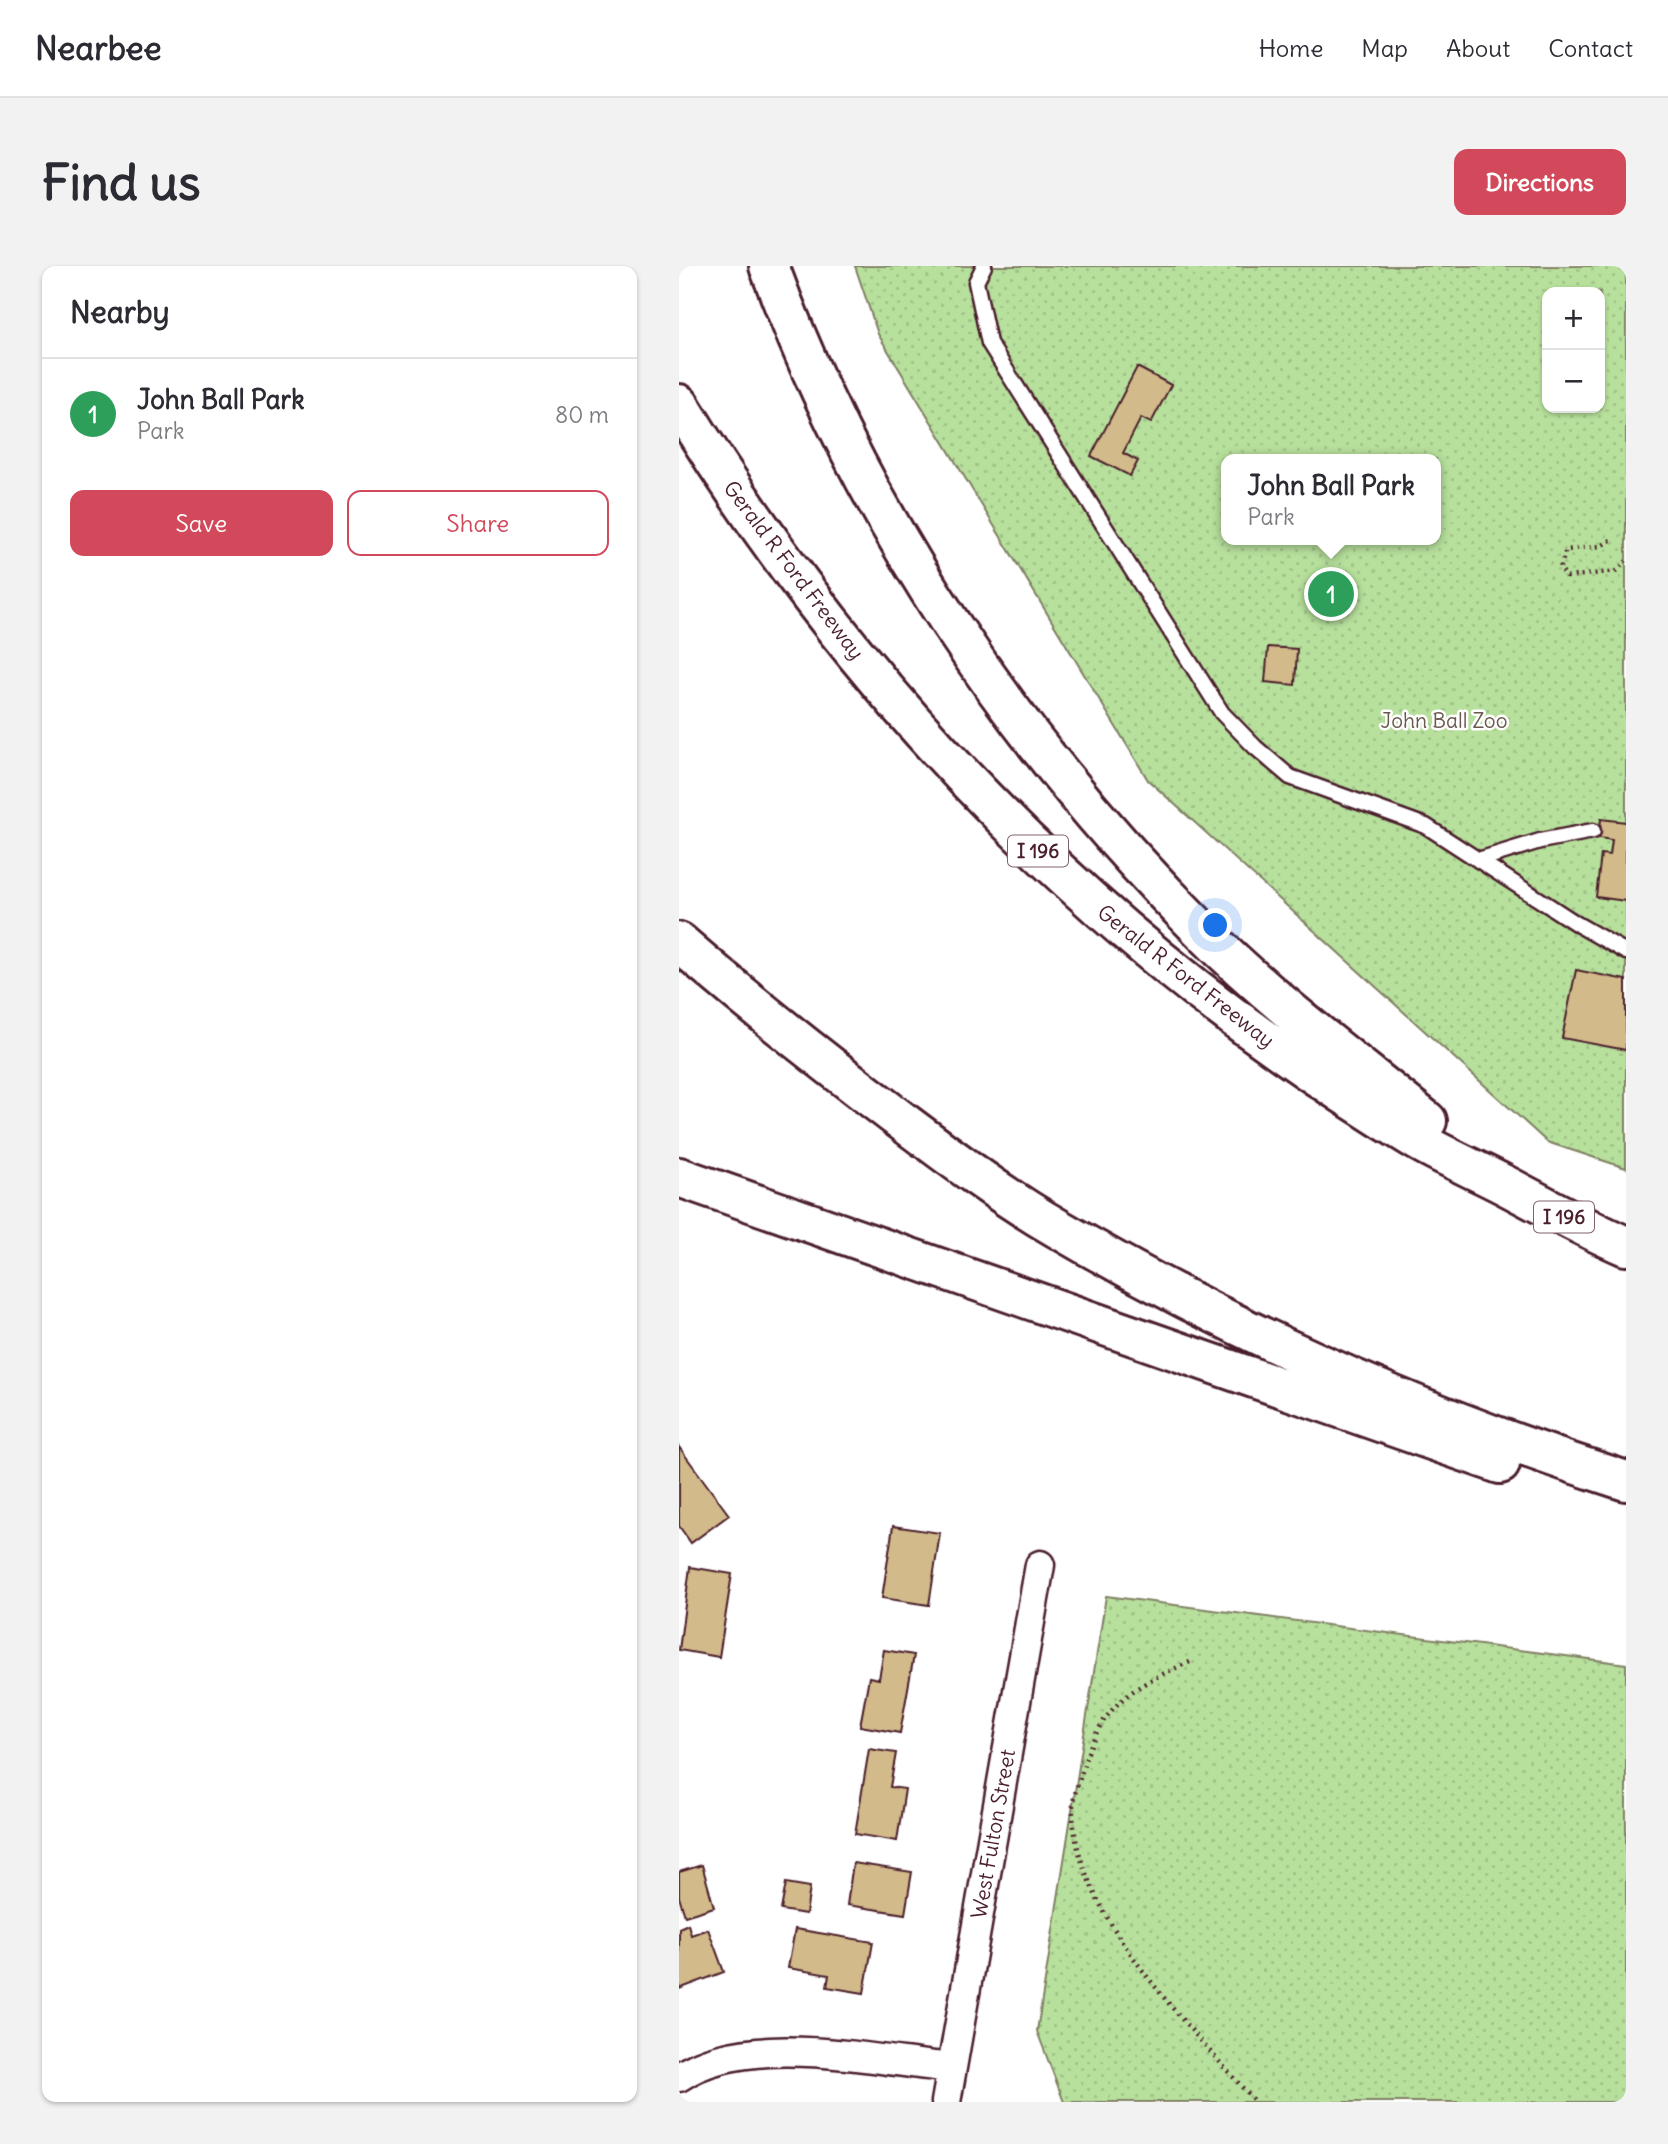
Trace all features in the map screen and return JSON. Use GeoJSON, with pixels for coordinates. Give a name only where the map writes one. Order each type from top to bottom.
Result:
{"type":"FeatureCollection","features":[{"type":"Feature","properties":{"kind":"highway"},"geometry":{"type":"LineString","coordinates":[[769,266],[792,329],[889,527],[992,684],[1105,830],[1205,934],[1291,1014],[1504,1185]]}},
{"type":"Feature","properties":{"kind":"highway","name":"Gerald R Ford Freeway"},"geometry":{"type":"LineString","coordinates":[[679,404],[725,479],[792,574],[913,725],[990,806],[1097,907],[1186,982],[1323,1081],[1421,1142],[1626,1246]]}},
{"type":"Feature","properties":{"kind":"highway"},"geometry":{"type":"LineString","coordinates":[[679,942],[772,1023],[948,1155],[1055,1227],[1185,1299],[1346,1375],[1520,1447],[1626,1481]]}},
{"type":"Feature","properties":{"kind":"highway"},"geometry":{"type":"LineString","coordinates":[[679,1177],[1606,1502],[1626,1503]]}},
{"type":"Feature","properties":{"kind":"street","name":"West Fulton Street"},"geometry":{"type":"LineString","coordinates":[[946,2102],[1040,1566]]}},
{"type":"Feature","properties":{"kind":"street"},"geometry":{"type":"LineString","coordinates":[[679,2077],[698,2063],[751,2051],[951,2068]]}},
{"type":"Feature","properties":{"kind":"lane"},"geometry":{"type":"LineString","coordinates":[[985,266],[976,282],[989,343],[1222,713],[1255,747],[1290,777],[1426,826],[1626,952]]}},
{"type":"Feature","properties":{"kind":"lane"},"geometry":{"type":"LineString","coordinates":[[1478,860],[1540,841],[1593,831]]}},
{"type":"Feature","properties":{"kind":"path"},"geometry":{"type":"LineString","coordinates":[[1611,540],[1601,546],[1566,550],[1560,568],[1567,577],[1626,571]]}},
{"type":"Feature","properties":{"kind":"path"},"geometry":{"type":"LineString","coordinates":[[1617,571],[1626,561]]}},
{"type":"Feature","properties":{"kind":"path"},"geometry":{"type":"LineString","coordinates":[[1190,1662],[1153,1677],[1117,1701],[1089,1747],[1073,1803],[1079,1854],[1095,1896],[1145,1974],[1255,2102]]}},
{"type":"Feature","properties":{"kind":"green space","name":"John Ball Zoo"},"geometry":{"type":"Polygon","coordinates":[[[855,266],[1626,266],[1626,1168],[1547,1142],[1148,780],[878,334],[855,266]]]}},
{"type":"Feature","properties":{"kind":"green space"},"geometry":{"type":"Polygon","coordinates":[[[1106,1596],[1626,1664],[1626,2102],[1064,2102],[1037,2031],[1106,1596]]]}},
{"type":"Feature","properties":{"kind":"building"},"geometry":{"type":"Polygon","coordinates":[[[1137,367],[1171,385],[1151,423],[1141,418],[1123,453],[1138,461],[1130,476],[1091,456],[1137,367]]]}},
{"type":"Feature","properties":{"kind":"building"},"geometry":{"type":"Polygon","coordinates":[[[1268,647],[1297,649],[1295,685],[1265,682],[1268,647]]]}},
{"type":"Feature","properties":{"kind":"building"},"geometry":{"type":"Polygon","coordinates":[[[1601,819],[1626,822],[1626,901],[1596,897],[1601,854],[1610,855],[1612,840],[1599,838],[1601,819]]]}},
{"type":"Feature","properties":{"kind":"building"},"geometry":{"type":"Polygon","coordinates":[[[1576,970],[1626,980],[1626,1050],[1562,1038],[1576,970]]]}},
{"type":"Feature","properties":{"kind":"building"},"geometry":{"type":"Polygon","coordinates":[[[679,1447],[729,1515],[691,1543],[679,1526],[679,1447]]]}},
{"type":"Feature","properties":{"kind":"building"},"geometry":{"type":"Polygon","coordinates":[[[893,1526],[940,1533],[929,1605],[882,1598],[893,1526]]]}},
{"type":"Feature","properties":{"kind":"building"},"geometry":{"type":"Polygon","coordinates":[[[690,1567],[732,1574],[719,1657],[679,1650],[690,1567]]]}},
{"type":"Feature","properties":{"kind":"building"},"geometry":{"type":"Polygon","coordinates":[[[884,1650],[914,1655],[900,1733],[860,1726],[869,1677],[879,1679],[884,1650]]]}},
{"type":"Feature","properties":{"kind":"building"},"geometry":{"type":"Polygon","coordinates":[[[869,1749],[896,1753],[890,1787],[905,1789],[897,1841],[855,1834],[869,1749]]]}},
{"type":"Feature","properties":{"kind":"building"},"geometry":{"type":"Polygon","coordinates":[[[853,1863],[912,1872],[905,1914],[847,1905],[853,1863]]]}},
{"type":"Feature","properties":{"kind":"building"},"geometry":{"type":"Polygon","coordinates":[[[702,1865],[714,1907],[685,1916],[679,1897],[679,1872],[702,1865]]]}},
{"type":"Feature","properties":{"kind":"building"},"geometry":{"type":"Polygon","coordinates":[[[786,1883],[810,1887],[806,1914],[781,1910],[786,1883]]]}},
{"type":"Feature","properties":{"kind":"building"},"geometry":{"type":"Polygon","coordinates":[[[688,1924],[691,1935],[708,1929],[724,1972],[679,1989],[679,1928],[688,1924]]]}},
{"type":"Feature","properties":{"kind":"building"},"geometry":{"type":"Polygon","coordinates":[[[795,1929],[873,1942],[864,1993],[827,1987],[829,1975],[788,1968],[795,1929]]]}},
{"type":"Feature","properties":{"kind":"place","name":"John Ball Park"},"geometry":{"type":"Point","coordinates":[1331,594]}}]}
